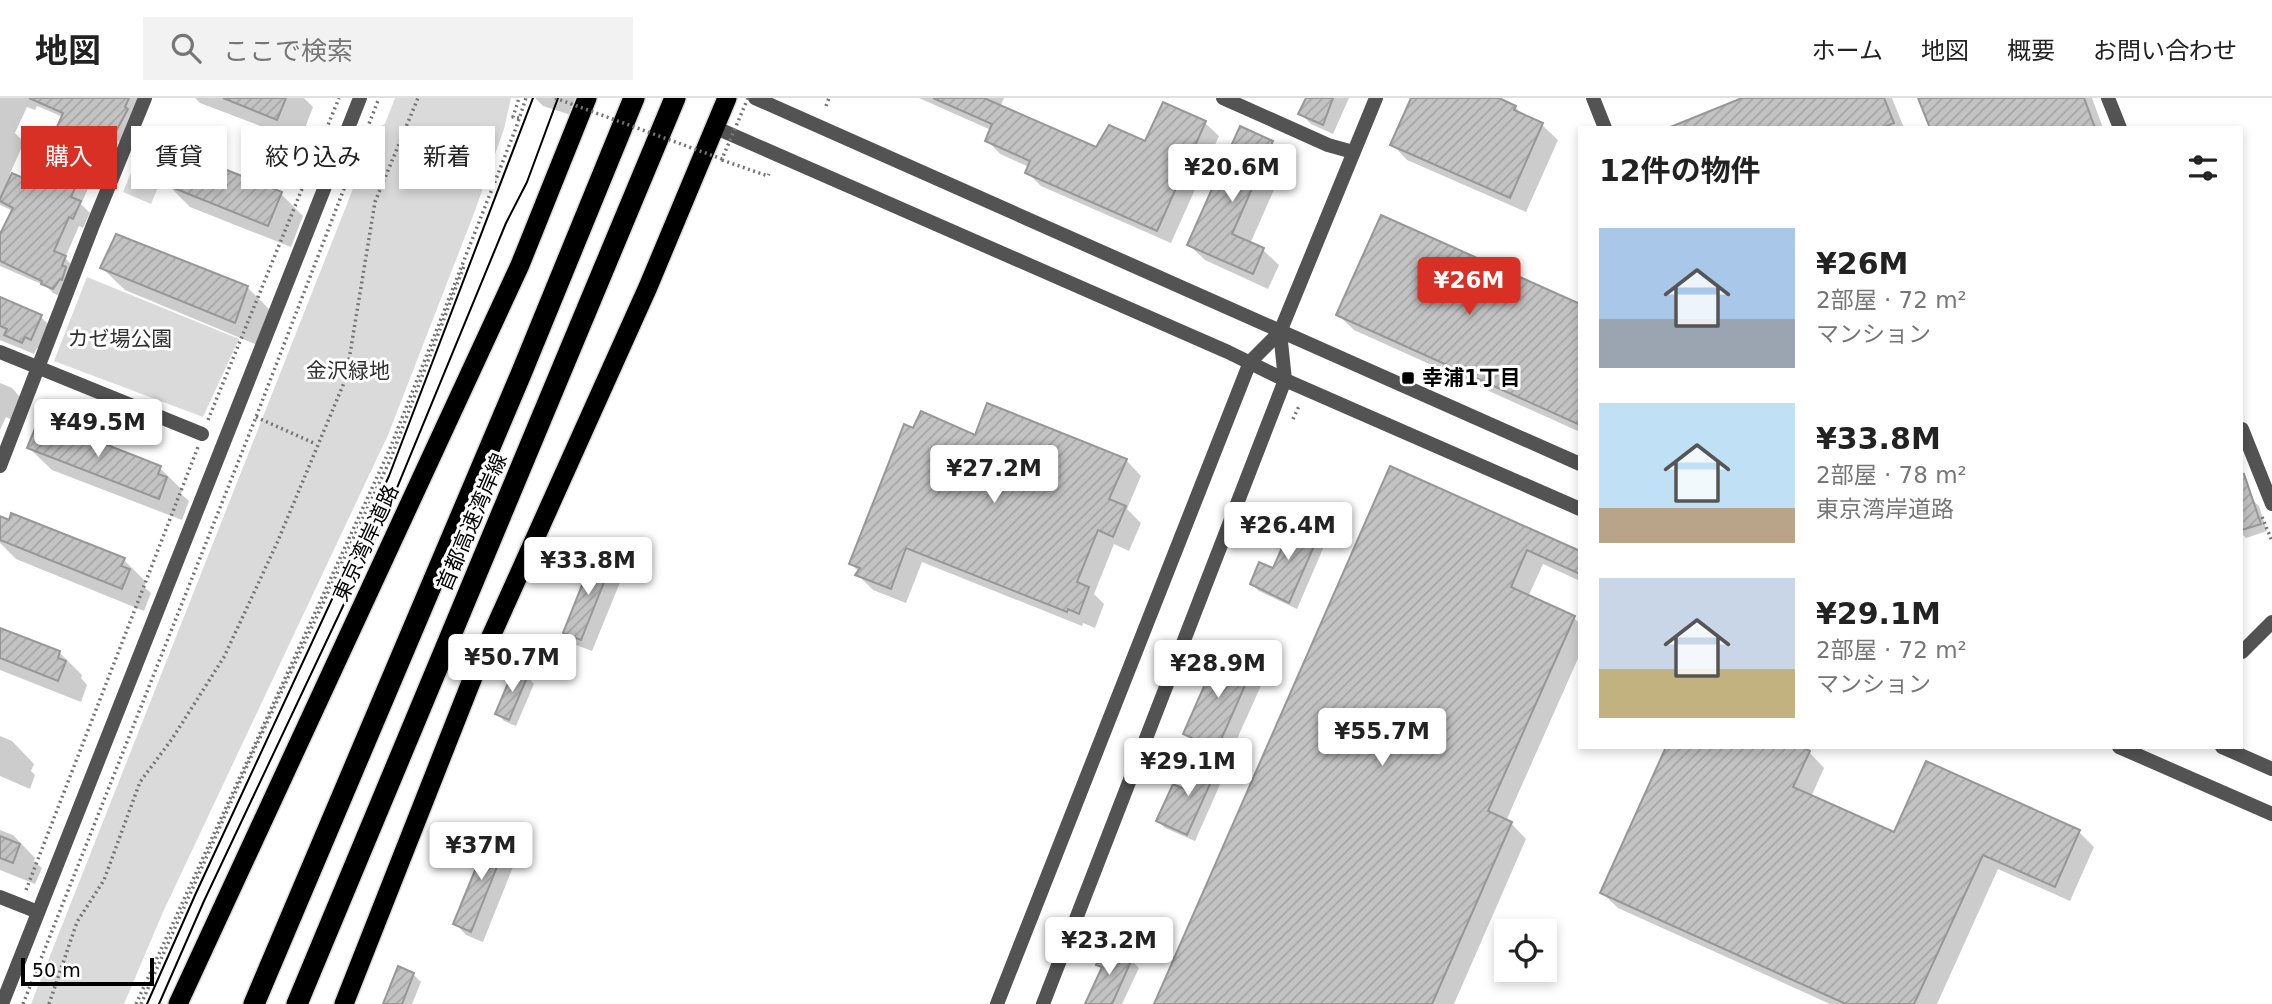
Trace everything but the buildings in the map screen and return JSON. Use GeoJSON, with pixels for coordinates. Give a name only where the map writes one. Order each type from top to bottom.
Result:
{"type":"FeatureCollection","features":[{"type":"Feature","properties":{"kind":"highway","name":"東京湾岸道路"},"geometry":{"type":"LineString","coordinates":[[178,1004],[520,265],[587,98]]}},
{"type":"Feature","properties":{"kind":"highway","name":"首都高速湾岸線"},"geometry":{"type":"LineString","coordinates":[[284,930],[521,374],[634,98]]}},
{"type":"Feature","properties":{"kind":"highway","name":"首都高速湾岸線"},"geometry":{"type":"LineString","coordinates":[[297,1004],[675,98]]}},
{"type":"Feature","properties":{"kind":"highway"},"geometry":{"type":"LineString","coordinates":[[344,1004],[475,672],[637,311],[727,98]]}},
{"type":"Feature","properties":{"kind":"highway"},"geometry":{"type":"LineString","coordinates":[[246,1004],[284,930]]}},
{"type":"Feature","properties":{"kind":"highway"},"geometry":{"type":"LineString","coordinates":[[254,1004],[284,930]]}},
{"type":"Feature","properties":{"kind":"street"},"geometry":{"type":"LineString","coordinates":[[0,466],[145,98]]}},
{"type":"Feature","properties":{"kind":"street"},"geometry":{"type":"LineString","coordinates":[[2,1004],[360,98]]}},
{"type":"Feature","properties":{"kind":"street"},"geometry":{"type":"LineString","coordinates":[[755,98],[1578,463]]}},
{"type":"Feature","properties":{"kind":"street"},"geometry":{"type":"LineString","coordinates":[[1223,98],[1328,145],[1353,152]]}},
{"type":"Feature","properties":{"kind":"street"},"geometry":{"type":"LineString","coordinates":[[997,1004],[1250,362],[1280,332],[1376,98]]}},
{"type":"Feature","properties":{"kind":"street"},"geometry":{"type":"LineString","coordinates":[[1592,98],[1604,126]]}},
{"type":"Feature","properties":{"kind":"street"},"geometry":{"type":"LineString","coordinates":[[2108,98],[2119,126]]}},
{"type":"Feature","properties":{"kind":"street"},"geometry":{"type":"LineString","coordinates":[[714,127],[1578,508]]}},
{"type":"Feature","properties":{"kind":"street"},"geometry":{"type":"LineString","coordinates":[[1043,1004],[1285,380],[1280,332]]}},
{"type":"Feature","properties":{"kind":"street"},"geometry":{"type":"LineString","coordinates":[[0,352],[202,434]]}},
{"type":"Feature","properties":{"kind":"street"},"geometry":{"type":"LineString","coordinates":[[2243,432],[2272,504]]}},
{"type":"Feature","properties":{"kind":"street"},"geometry":{"type":"LineString","coordinates":[[2243,651],[2272,622]]}},
{"type":"Feature","properties":{"kind":"street"},"geometry":{"type":"LineString","coordinates":[[2129,749],[2148,753],[2272,814]]}},
{"type":"Feature","properties":{"kind":"street"},"geometry":{"type":"LineString","coordinates":[[2227,749],[2272,769]]}},
{"type":"Feature","properties":{"kind":"street"},"geometry":{"type":"LineString","coordinates":[[0,897],[38,912]]}},
{"type":"Feature","properties":{"kind":"path"},"geometry":{"type":"LineString","coordinates":[[21,894],[29,887],[202,434],[340,98]]}},
{"type":"Feature","properties":{"kind":"path"},"geometry":{"type":"LineString","coordinates":[[23,1004],[256,417],[379,98]]}},
{"type":"Feature","properties":{"kind":"path"},"geometry":{"type":"LineString","coordinates":[[48,1004],[77,922],[104,880],[140,782],[172,739],[224,657],[277,543],[346,377],[374,202],[418,98]]}},
{"type":"Feature","properties":{"kind":"path"},"geometry":{"type":"LineString","coordinates":[[519,98],[513,117],[519,118]]}},
{"type":"Feature","properties":{"kind":"path"},"geometry":{"type":"LineString","coordinates":[[139,1004],[391,458],[526,98]]}},
{"type":"Feature","properties":{"kind":"path"},"geometry":{"type":"LineString","coordinates":[[555,98],[768,175]]}},
{"type":"Feature","properties":{"kind":"path"},"geometry":{"type":"LineString","coordinates":[[717,170],[748,98]]}},
{"type":"Feature","properties":{"kind":"path"},"geometry":{"type":"LineString","coordinates":[[826,106],[829,98]]}},
{"type":"Feature","properties":{"kind":"path"},"geometry":{"type":"LineString","coordinates":[[256,417],[316,444]]}},
{"type":"Feature","properties":{"kind":"green space","name":"金沢緑地"},"geometry":{"type":"Polygon","coordinates":[[[395,98],[511,98],[495,154],[495,126],[399,126],[399,189],[483,189],[388,435],[163,912],[124,1004],[31,1004],[353,189],[385,189],[385,126],[381,126],[385,124],[395,98]]]}},
{"type":"Feature","properties":{"kind":"green space"},"geometry":{"type":"Polygon","coordinates":[[[131,173],[131,189],[157,189],[151,204],[123,192],[131,173]]]}},
{"type":"Feature","properties":{"kind":"green space","name":"カゼ場公園"},"geometry":{"type":"Polygon","coordinates":[[[87,277],[239,339],[203,417],[54,361],[87,277]]]}},
{"type":"Feature","properties":{"kind":"tram line"},"geometry":{"type":"LineString","coordinates":[[147,1004],[389,476],[533,98]]}},
{"type":"Feature","properties":{"kind":"tram line"},"geometry":{"type":"LineString","coordinates":[[159,1004],[204,901],[385,517],[506,223],[527,182],[558,98]]}},
{"type":"Feature","properties":{"kind":"place","name":"幸浦1丁目"},"geometry":{"type":"Point","coordinates":[1408,378]}}]}
